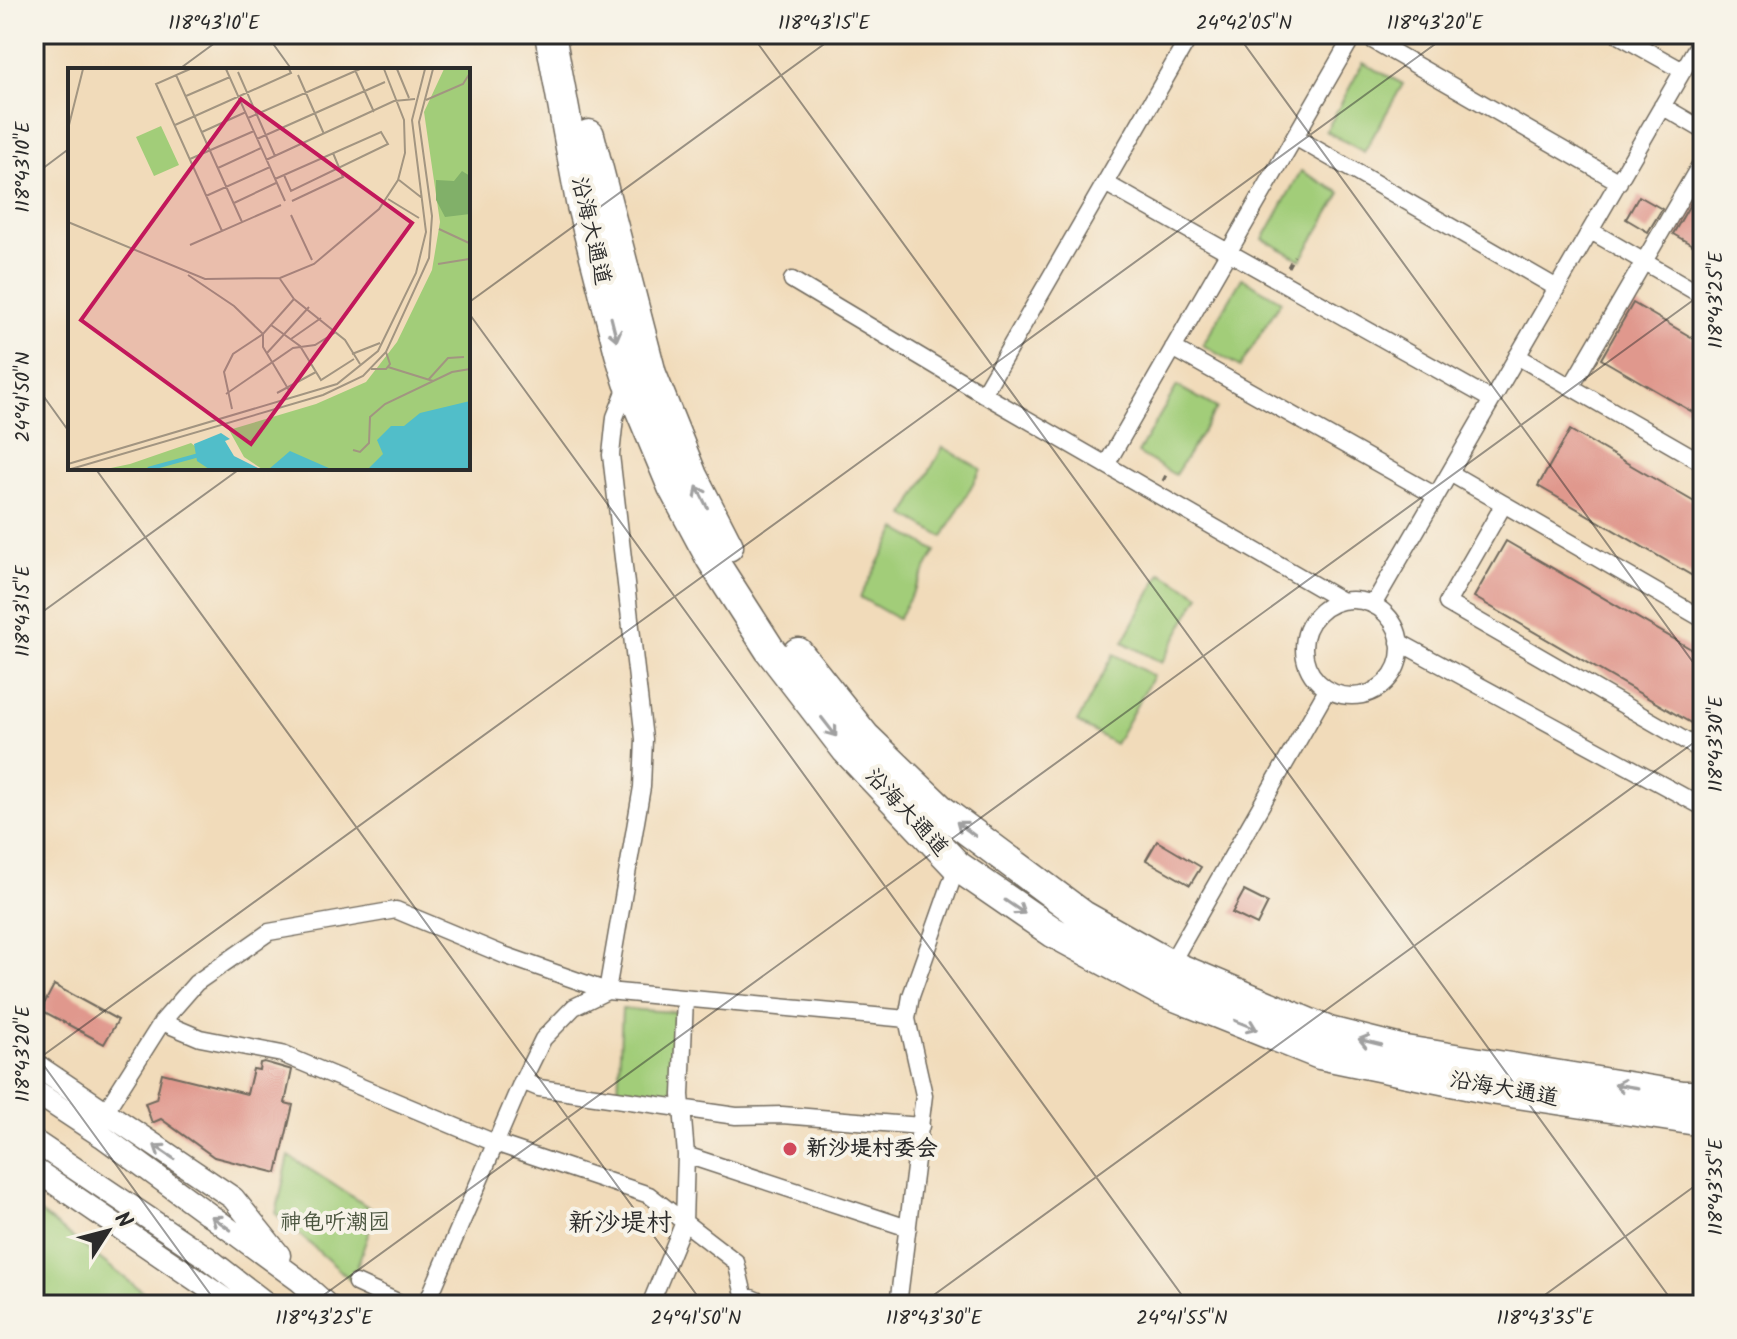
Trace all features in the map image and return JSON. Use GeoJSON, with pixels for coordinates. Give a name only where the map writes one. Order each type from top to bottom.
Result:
{"type":"FeatureCollection","features":[{"type":"Feature","properties":{"kind":"highway","name":"沿海大通道"},"geometry":{"type":"LineString","coordinates":[[550,34],[581,202],[629,382],[673,487],[711,558],[770,650],[847,750],[942,811],[1164,977],[1320,1054],[1491,1089],[1703,1121]]}},
{"type":"Feature","properties":{"kind":"highway","name":"沿海大通道"},"geometry":{"type":"LineString","coordinates":[[570,34],[595,164],[642,346],[692,476],[729,549],[790,643],[865,737],[957,866],[1053,932],[1164,977],[1329,1032],[1405,1051],[1683,1096],[1703,1096]]}},
{"type":"Feature","properties":{"kind":"main road"},"geometry":{"type":"LineString","coordinates":[[34,1064],[233,1198],[300,1281]]}},
{"type":"Feature","properties":{"kind":"main road"},"geometry":{"type":"LineString","coordinates":[[34,1091],[102,1136],[300,1281],[327,1305]]}},
{"type":"Feature","properties":{"kind":"main road"},"geometry":{"type":"LineString","coordinates":[[34,1141],[206,1257],[268,1305]]}},
{"type":"Feature","properties":{"kind":"main road"},"geometry":{"type":"LineString","coordinates":[[34,1169],[233,1305]]}},
{"type":"Feature","properties":{"kind":"street"},"geometry":{"type":"LineString","coordinates":[[983,394],[1191,34]]}},
{"type":"Feature","properties":{"kind":"street"},"geometry":{"type":"LineString","coordinates":[[1106,465],[1354,34]]}},
{"type":"Feature","properties":{"kind":"street"},"geometry":{"type":"LineString","coordinates":[[1362,34],[1619,182]]}},
{"type":"Feature","properties":{"kind":"street"},"geometry":{"type":"LineString","coordinates":[[1617,34],[1683,71]]}},
{"type":"Feature","properties":{"kind":"street"},"geometry":{"type":"LineString","coordinates":[[1373,605],[1703,36]]}},
{"type":"Feature","properties":{"kind":"street"},"geometry":{"type":"LineString","coordinates":[[1662,106],[1703,130]]}},
{"type":"Feature","properties":{"kind":"street"},"geometry":{"type":"LineString","coordinates":[[1295,137],[1557,288]]}},
{"type":"Feature","properties":{"kind":"street"},"geometry":{"type":"LineString","coordinates":[[1571,387],[1703,160]]}},
{"type":"Feature","properties":{"kind":"street"},"geometry":{"type":"LineString","coordinates":[[1105,183],[1492,400]]}},
{"type":"Feature","properties":{"kind":"street"},"geometry":{"type":"LineString","coordinates":[[1591,231],[1703,296]]}},
{"type":"Feature","properties":{"kind":"street"},"geometry":{"type":"LineString","coordinates":[[792,280],[1342,601]]}},
{"type":"Feature","properties":{"kind":"street"},"geometry":{"type":"LineString","coordinates":[[1173,348],[1436,496]]}},
{"type":"Feature","properties":{"kind":"street"},"geometry":{"type":"LineString","coordinates":[[1517,356],[1703,463]]}},
{"type":"Feature","properties":{"kind":"street"},"geometry":{"type":"LineString","coordinates":[[607,991],[642,787],[644,739],[611,455],[615,417],[629,382]]}},
{"type":"Feature","properties":{"kind":"street"},"geometry":{"type":"LineString","coordinates":[[1450,473],[1703,619]]}},
{"type":"Feature","properties":{"kind":"street"},"geometry":{"type":"LineString","coordinates":[[1504,504],[1447,603],[1703,751]]}},
{"type":"Feature","properties":{"kind":"street"},"geometry":{"type":"LineString","coordinates":[[1342,601],[1373,605],[1395,627],[1399,642],[1399,657],[1394,671],[1384,684],[1372,692],[1357,696],[1327,690],[1310,672],[1303,648],[1306,632],[1314,618],[1326,607],[1342,601]]}},
{"type":"Feature","properties":{"kind":"street"},"geometry":{"type":"LineString","coordinates":[[1399,642],[1703,807]]}},
{"type":"Feature","properties":{"kind":"street"},"geometry":{"type":"LineString","coordinates":[[1164,977],[1327,690]]}},
{"type":"Feature","properties":{"kind":"street"},"geometry":{"type":"LineString","coordinates":[[898,1305],[924,1095],[907,1019],[911,996],[957,866]]}},
{"type":"Feature","properties":{"kind":"street"},"geometry":{"type":"LineString","coordinates":[[105,1112],[162,1022],[196,983],[269,932],[396,910],[504,955],[607,991],[907,1019]]}},
{"type":"Feature","properties":{"kind":"street"},"geometry":{"type":"LineString","coordinates":[[426,1305],[543,1039],[574,1007],[607,991]]}},
{"type":"Feature","properties":{"kind":"street"},"geometry":{"type":"LineString","coordinates":[[650,1305],[684,1222],[686,1155],[681,1095],[685,998]]}},
{"type":"Feature","properties":{"kind":"street"},"geometry":{"type":"LineString","coordinates":[[162,1022],[200,1038],[282,1054],[495,1143],[649,1195],[736,1262],[744,1295],[768,1305]]}},
{"type":"Feature","properties":{"kind":"street"},"geometry":{"type":"LineString","coordinates":[[522,1081],[539,1088],[736,1116],[782,1115],[921,1126]]}},
{"type":"Feature","properties":{"kind":"street"},"geometry":{"type":"LineString","coordinates":[[686,1155],[908,1228]]}},
{"type":"Feature","properties":{"kind":"street"},"geometry":{"type":"LineString","coordinates":[[356,1283],[404,1305]]}},
{"type":"Feature","properties":{"kind":"green space"},"geometry":{"type":"Polygon","coordinates":[[[1363,63],[1403,84],[1364,152],[1326,131],[1363,63]]]}},
{"type":"Feature","properties":{"kind":"green space"},"geometry":{"type":"Polygon","coordinates":[[[1301,171],[1341,193],[1301,260],[1263,239],[1301,171]]]}},
{"type":"Feature","properties":{"kind":"green space"},"geometry":{"type":"Polygon","coordinates":[[[1242,278],[1281,301],[1240,367],[1203,345],[1242,278]]]}},
{"type":"Feature","properties":{"kind":"green space"},"geometry":{"type":"Polygon","coordinates":[[[1177,386],[1217,408],[1175,475],[1138,453],[1177,386]]]}},
{"type":"Feature","properties":{"kind":"green space"},"geometry":{"type":"Polygon","coordinates":[[[943,447],[981,469],[943,537],[905,515],[943,447]]]}},
{"type":"Feature","properties":{"kind":"green space"},"geometry":{"type":"Polygon","coordinates":[[[897,529],[936,551],[898,619],[860,597],[897,529]]]}},
{"type":"Feature","properties":{"kind":"green space"},"geometry":{"type":"Polygon","coordinates":[[[1161,573],[1200,595],[1162,663],[1123,642],[1161,573]]]}},
{"type":"Feature","properties":{"kind":"green space"},"geometry":{"type":"Polygon","coordinates":[[[1114,654],[1153,676],[1115,744],[1077,722],[1114,654]]]}},
{"type":"Feature","properties":{"kind":"green space"},"geometry":{"type":"Polygon","coordinates":[[[622,1009],[676,1012],[672,1097],[618,1094],[622,1009]]]}},
{"type":"Feature","properties":{"kind":"green space","name":"神龟听潮园"},"geometry":{"type":"Polygon","coordinates":[[[289,1156],[376,1212],[352,1281],[276,1214],[289,1156]]]}},
{"type":"Feature","properties":{"kind":"green space"},"geometry":{"type":"Polygon","coordinates":[[[34,1208],[160,1305],[34,1305],[34,1208]]]}},
{"type":"Feature","properties":{"kind":"building"},"geometry":{"type":"Polygon","coordinates":[[[1703,182],[1703,251],[1673,234],[1703,182]]]}},
{"type":"Feature","properties":{"kind":"building"},"geometry":{"type":"Polygon","coordinates":[[[1639,196],[1662,209],[1648,232],[1626,219],[1639,196]]]}},
{"type":"Feature","properties":{"kind":"building"},"geometry":{"type":"Polygon","coordinates":[[[1633,303],[1703,344],[1703,418],[1601,359],[1633,303]]]}},
{"type":"Feature","properties":{"kind":"building"},"geometry":{"type":"Polygon","coordinates":[[[1570,430],[1703,507],[1703,582],[1538,486],[1570,430]]]}},
{"type":"Feature","properties":{"kind":"building"},"geometry":{"type":"Polygon","coordinates":[[[1506,541],[1703,656],[1703,730],[1474,597],[1506,541]]]}},
{"type":"Feature","properties":{"kind":"building"},"geometry":{"type":"Polygon","coordinates":[[[1157,841],[1201,867],[1190,885],[1146,860],[1157,841]]]}},
{"type":"Feature","properties":{"kind":"building"},"geometry":{"type":"Polygon","coordinates":[[[1244,891],[1268,903],[1257,925],[1232,913],[1244,891]]]}},
{"type":"Feature","properties":{"kind":"building"},"geometry":{"type":"Polygon","coordinates":[[[54,985],[118,1020],[104,1044],[41,1010],[54,985]]]}},
{"type":"Feature","properties":{"kind":"building"},"geometry":{"type":"Polygon","coordinates":[[[260,1063],[292,1070],[285,1103],[293,1105],[277,1173],[214,1157],[161,1119],[152,1123],[145,1103],[156,1099],[162,1073],[247,1094],[253,1069],[259,1070],[260,1063]]]}},
{"type":"Feature","properties":{"kind":"place","name":"新沙堤村委会"},"geometry":{"type":"Point","coordinates":[790,1149]}},
{"type":"Feature","properties":{"kind":"district","name":"新沙堤村"},"geometry":{"type":"Point","coordinates":[620,1224]}}]}
